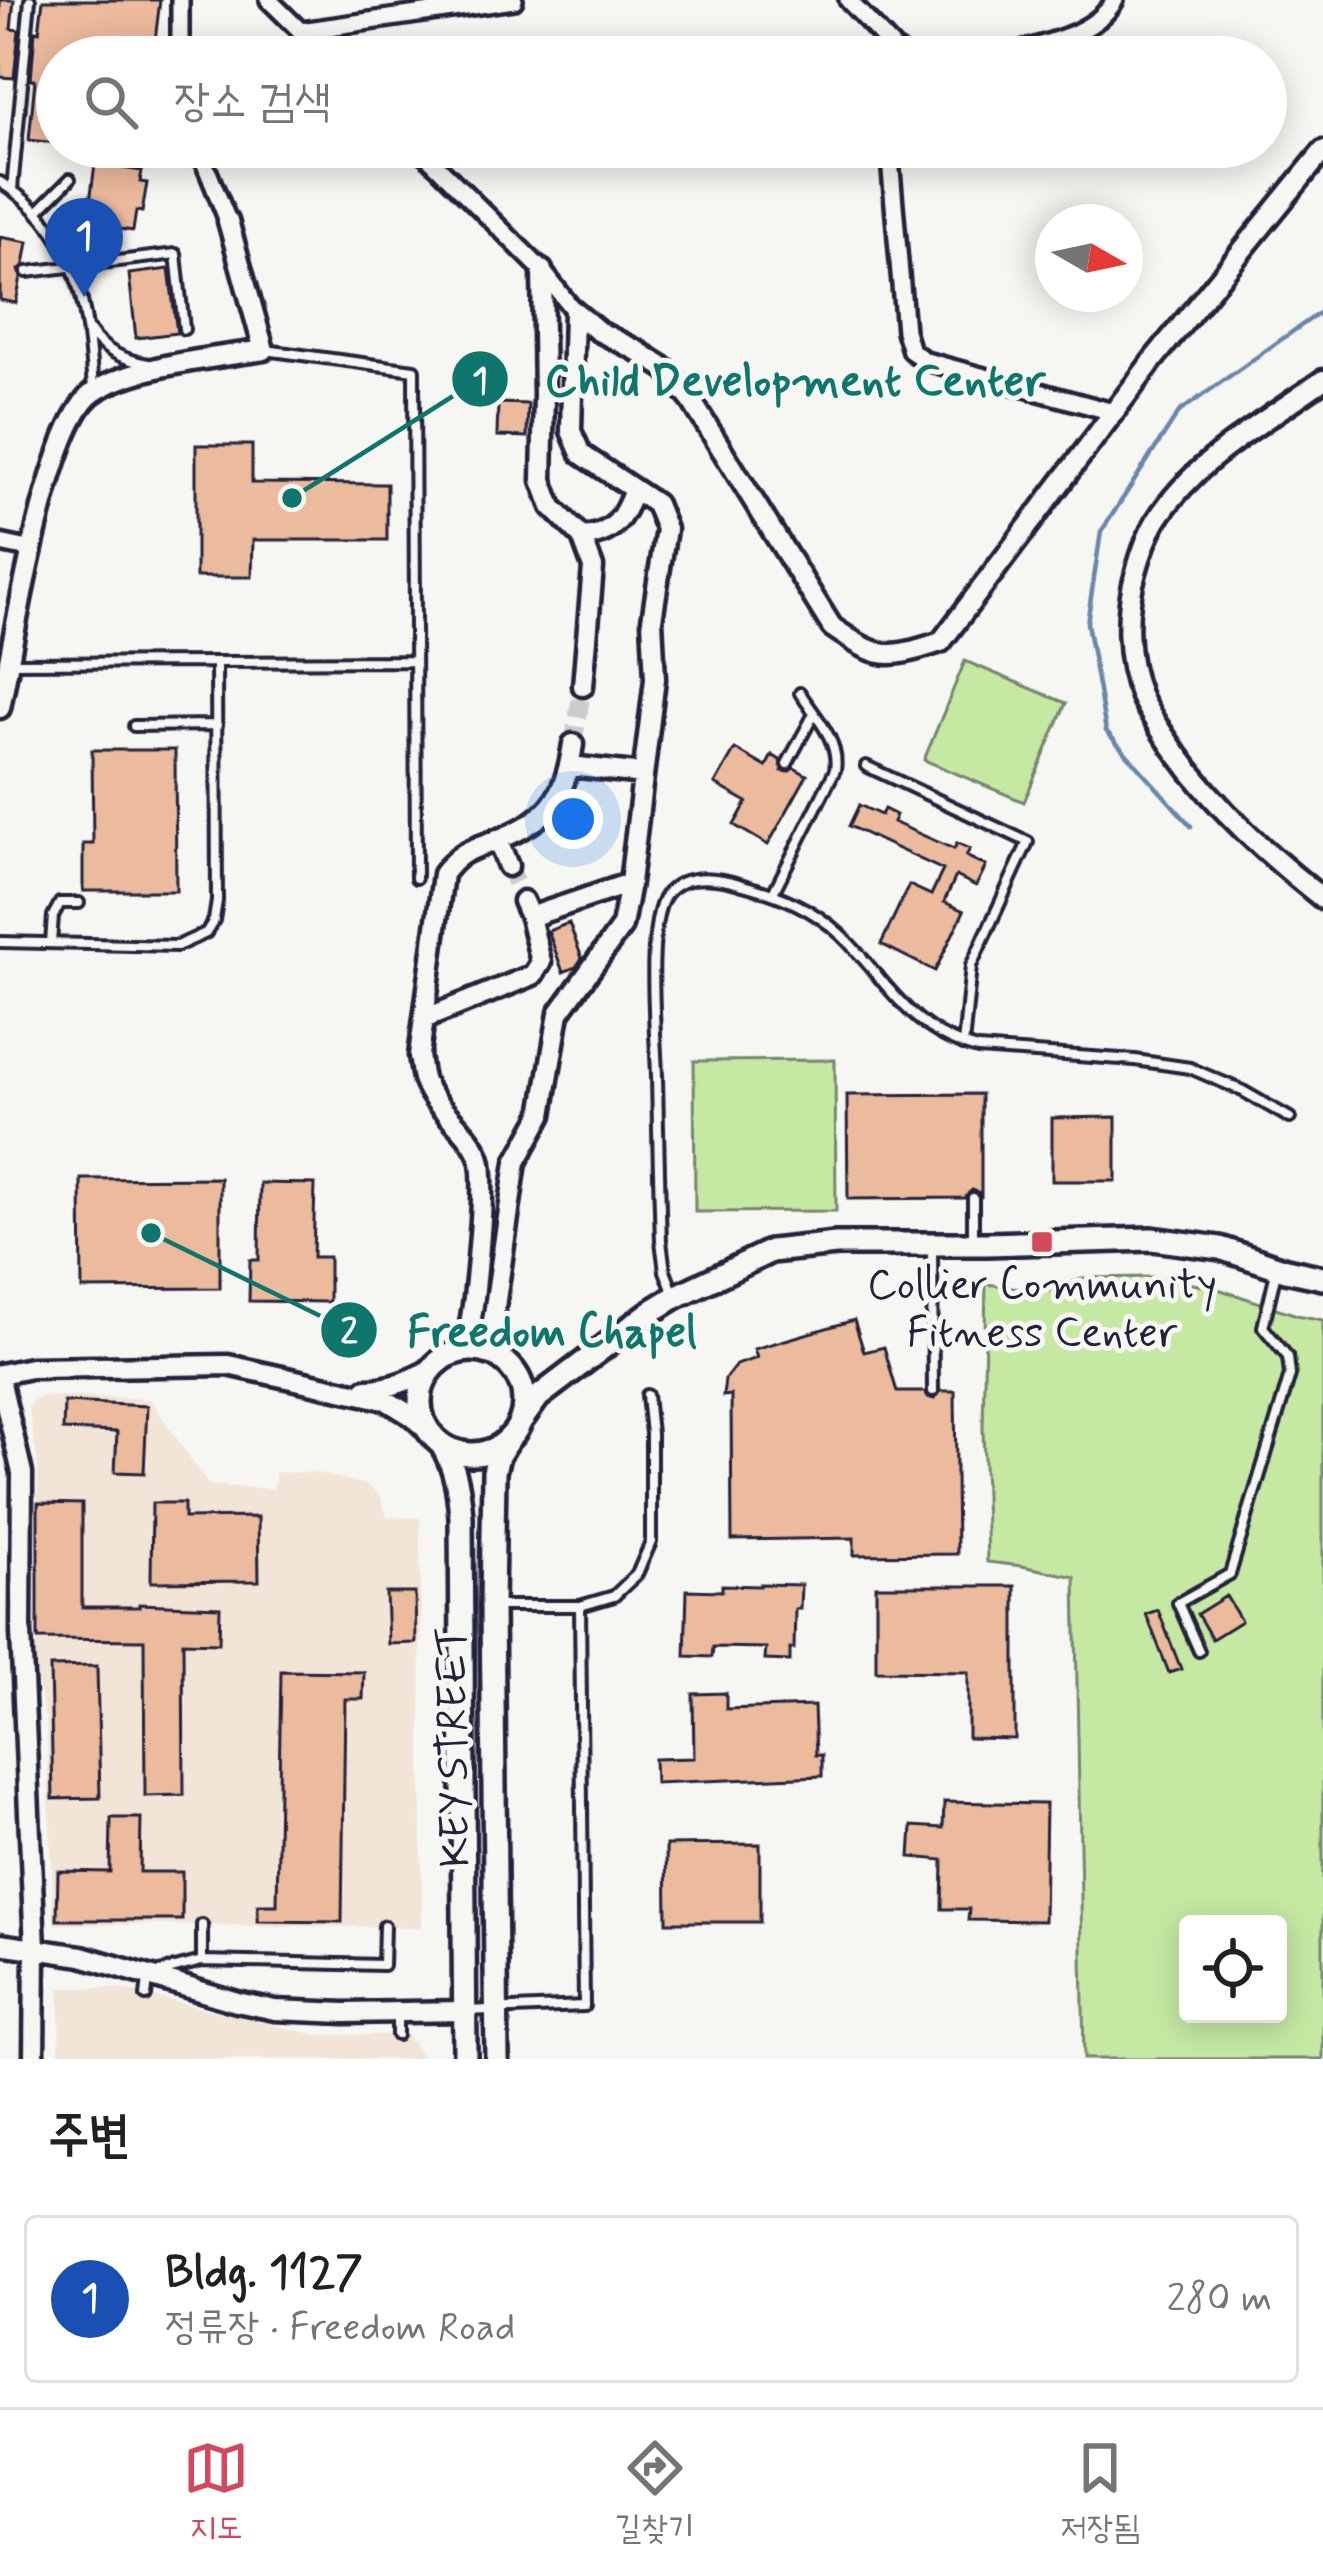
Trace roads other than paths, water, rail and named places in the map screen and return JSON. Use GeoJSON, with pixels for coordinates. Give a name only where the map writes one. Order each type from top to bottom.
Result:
{"type":"FeatureCollection","features":[{"type":"Feature","properties":{"kind":"main road"},"geometry":{"type":"LineString","coordinates":[[568,1376],[531,1382],[489,1353],[457,1353],[443,1358],[424,1382],[422,1416],[435,1438],[470,1454],[498,1447],[538,1397],[568,1376],[649,1312],[771,1251],[836,1244],[1153,1239],[1220,1248],[1323,1278]]}},
{"type":"Feature","properties":{"kind":"main road"},"geometry":{"type":"LineString","coordinates":[[509,1368],[522,1390],[523,1406],[514,1430]]}},
{"type":"Feature","properties":{"kind":"main road","name":"KEY STREET"},"geometry":{"type":"LineString","coordinates":[[497,2059],[494,1472],[514,1430]]}},
{"type":"Feature","properties":{"kind":"main road","name":"KEY STREET"},"geometry":{"type":"LineString","coordinates":[[435,1438],[452,1462],[461,1516],[465,2059]]}},
{"type":"Feature","properties":{"kind":"street"},"geometry":{"type":"LineString","coordinates":[[180,0],[180,36]]}},
{"type":"Feature","properties":{"kind":"street"},"geometry":{"type":"LineString","coordinates":[[269,0],[306,36]]}},
{"type":"Feature","properties":{"kind":"street"},"geometry":{"type":"LineString","coordinates":[[301,31],[514,0]]}},
{"type":"Feature","properties":{"kind":"street"},"geometry":{"type":"LineString","coordinates":[[848,0],[881,36]]}},
{"type":"Feature","properties":{"kind":"street"},"geometry":{"type":"LineString","coordinates":[[1065,36],[1106,15],[1115,0]]}},
{"type":"Feature","properties":{"kind":"street"},"geometry":{"type":"LineString","coordinates":[[439,168],[542,270],[574,311],[598,331],[666,369],[691,400],[832,627],[868,652],[898,656],[940,642],[1113,412],[1323,151]]}},
{"type":"Feature","properties":{"kind":"street"},"geometry":{"type":"LineString","coordinates":[[0,708],[10,663],[7,636],[69,423],[93,392],[120,380],[164,367],[264,350],[228,221],[207,168]]}},
{"type":"Feature","properties":{"kind":"street"},"geometry":{"type":"LineString","coordinates":[[891,168],[905,332],[911,351],[926,361],[1113,412]]}},
{"type":"Feature","properties":{"kind":"street"},"geometry":{"type":"LineString","coordinates":[[542,270],[542,480],[552,506],[582,537],[592,567],[583,686]]}},
{"type":"Feature","properties":{"kind":"street"},"geometry":{"type":"LineString","coordinates":[[509,1368],[493,1335],[516,1162],[542,1115],[559,1013],[622,926],[656,679],[652,620],[666,529],[656,504],[581,454],[571,431],[574,311]]}},
{"type":"Feature","properties":{"kind":"street"},"geometry":{"type":"LineString","coordinates":[[1323,380],[1217,454],[1176,495],[1149,536],[1128,603],[1130,653],[1140,695],[1159,729],[1198,784],[1262,850],[1323,899]]}},
{"type":"Feature","properties":{"kind":"street"},"geometry":{"type":"LineString","coordinates":[[582,537],[596,536],[624,518],[634,490]]}},
{"type":"Feature","properties":{"kind":"street"},"geometry":{"type":"LineString","coordinates":[[0,543],[33,550]]}},
{"type":"Feature","properties":{"kind":"street"},"geometry":{"type":"LineString","coordinates":[[457,1353],[469,1331],[483,1186],[481,1161],[470,1139],[423,1082],[419,1056],[443,874],[458,854],[531,826],[562,793],[574,744]]}},
{"type":"Feature","properties":{"kind":"street"},"geometry":{"type":"LineString","coordinates":[[570,766],[644,774]]}},
{"type":"Feature","properties":{"kind":"street"},"geometry":{"type":"LineString","coordinates":[[497,839],[508,866]]}},
{"type":"Feature","properties":{"kind":"street"},"geometry":{"type":"LineString","coordinates":[[424,1018],[532,975],[541,962],[527,909],[630,883]]}},
{"type":"Feature","properties":{"kind":"street"},"geometry":{"type":"LineString","coordinates":[[34,2059],[35,1948],[21,1632],[28,1487],[1,1386],[32,1368],[229,1365],[386,1400],[435,1438]]}},
{"type":"Feature","properties":{"kind":"street"},"geometry":{"type":"LineString","coordinates":[[343,1389],[379,1389],[433,1368]]}},
{"type":"Feature","properties":{"kind":"street"},"geometry":{"type":"LineString","coordinates":[[0,1944],[101,1960],[147,1986],[275,2010],[465,2011]]}},
{"type":"Feature","properties":{"kind":"lane"},"geometry":{"type":"LineString","coordinates":[[11,189],[30,0]]}},
{"type":"Feature","properties":{"kind":"lane"},"geometry":{"type":"LineString","coordinates":[[38,212],[70,179]]}},
{"type":"Feature","properties":{"kind":"lane"},"geometry":{"type":"LineString","coordinates":[[0,182],[38,212],[73,266],[84,298],[93,392]]}},
{"type":"Feature","properties":{"kind":"lane"},"geometry":{"type":"LineString","coordinates":[[27,272],[176,254],[184,329]]}},
{"type":"Feature","properties":{"kind":"lane"},"geometry":{"type":"LineString","coordinates":[[89,330],[124,359],[164,367]]}},
{"type":"Feature","properties":{"kind":"lane"},"geometry":{"type":"LineString","coordinates":[[264,350],[414,370],[416,878]]}},
{"type":"Feature","properties":{"kind":"lane"},"geometry":{"type":"LineString","coordinates":[[10,663],[415,661]]}},
{"type":"Feature","properties":{"kind":"lane"},"geometry":{"type":"LineString","coordinates":[[0,942],[177,946],[206,933],[218,901],[217,662]]}},
{"type":"Feature","properties":{"kind":"lane"},"geometry":{"type":"LineString","coordinates":[[773,893],[836,770],[838,756],[800,693]]}},
{"type":"Feature","properties":{"kind":"lane"},"geometry":{"type":"LineString","coordinates":[[787,764],[814,714]]}},
{"type":"Feature","properties":{"kind":"lane"},"geometry":{"type":"LineString","coordinates":[[134,726],[217,725]]}},
{"type":"Feature","properties":{"kind":"lane"},"geometry":{"type":"LineString","coordinates":[[866,766],[1028,842],[970,966],[963,1045]]}},
{"type":"Feature","properties":{"kind":"lane"},"geometry":{"type":"LineString","coordinates":[[675,1297],[661,1241],[656,925],[665,896],[695,879],[711,878],[773,893],[813,912],[842,936],[907,1012],[963,1045],[1190,1068],[1290,1118]]}},
{"type":"Feature","properties":{"kind":"lane"},"geometry":{"type":"LineString","coordinates":[[52,943],[53,916],[60,903],[80,903]]}},
{"type":"Feature","properties":{"kind":"lane"},"geometry":{"type":"LineString","coordinates":[[973,1198],[973,1243]]}},
{"type":"Feature","properties":{"kind":"lane"},"geometry":{"type":"LineString","coordinates":[[932,1243],[933,1391]]}},
{"type":"Feature","properties":{"kind":"lane"},"geometry":{"type":"LineString","coordinates":[[1198,1651],[1178,1604],[1230,1574],[1290,1375],[1288,1357],[1263,1328],[1278,1267]]}},
{"type":"Feature","properties":{"kind":"lane"},"geometry":{"type":"LineString","coordinates":[[492,1606],[580,1606],[614,1596],[637,1574],[651,1542],[647,1395]]}},
{"type":"Feature","properties":{"kind":"lane"},"geometry":{"type":"LineString","coordinates":[[465,2011],[584,2006],[580,1606]]}},
{"type":"Feature","properties":{"kind":"lane"},"geometry":{"type":"LineString","coordinates":[[202,1925],[202,1961]]}},
{"type":"Feature","properties":{"kind":"lane"},"geometry":{"type":"LineString","coordinates":[[147,1986],[202,1961],[382,1965],[384,1926]]}},
{"type":"Feature","properties":{"kind":"lane"},"geometry":{"type":"LineString","coordinates":[[397,2036],[398,2012]]}},
{"type":"Feature","properties":{"kind":"waterway"},"geometry":{"type":"LineString","coordinates":[[1191,826],[1106,731],[1087,623],[1101,532],[1179,412],[1323,310]]}},
{"type":"Feature","properties":{"kind":"tunnel"},"geometry":{"type":"LineString","coordinates":[[573,744],[583,686]]}},
{"type":"Feature","properties":{"kind":"tunnel"},"geometry":{"type":"LineString","coordinates":[[508,866],[523,901]]}},
{"type":"Feature","properties":{"kind":"place","name":"Bldg. 1127"},"geometry":{"type":"Point","coordinates":[84,297]}},
{"type":"Feature","properties":{"kind":"place","name":"Child Development Center"},"geometry":{"type":"Point","coordinates":[292,498]}},
{"type":"Feature","properties":{"kind":"place","name":"Freedom Chapel"},"geometry":{"type":"Point","coordinates":[151,1233]}},
{"type":"Feature","properties":{"kind":"place","name":"Collier Community Fitness Center"},"geometry":{"type":"Point","coordinates":[1042,1242]}}]}
